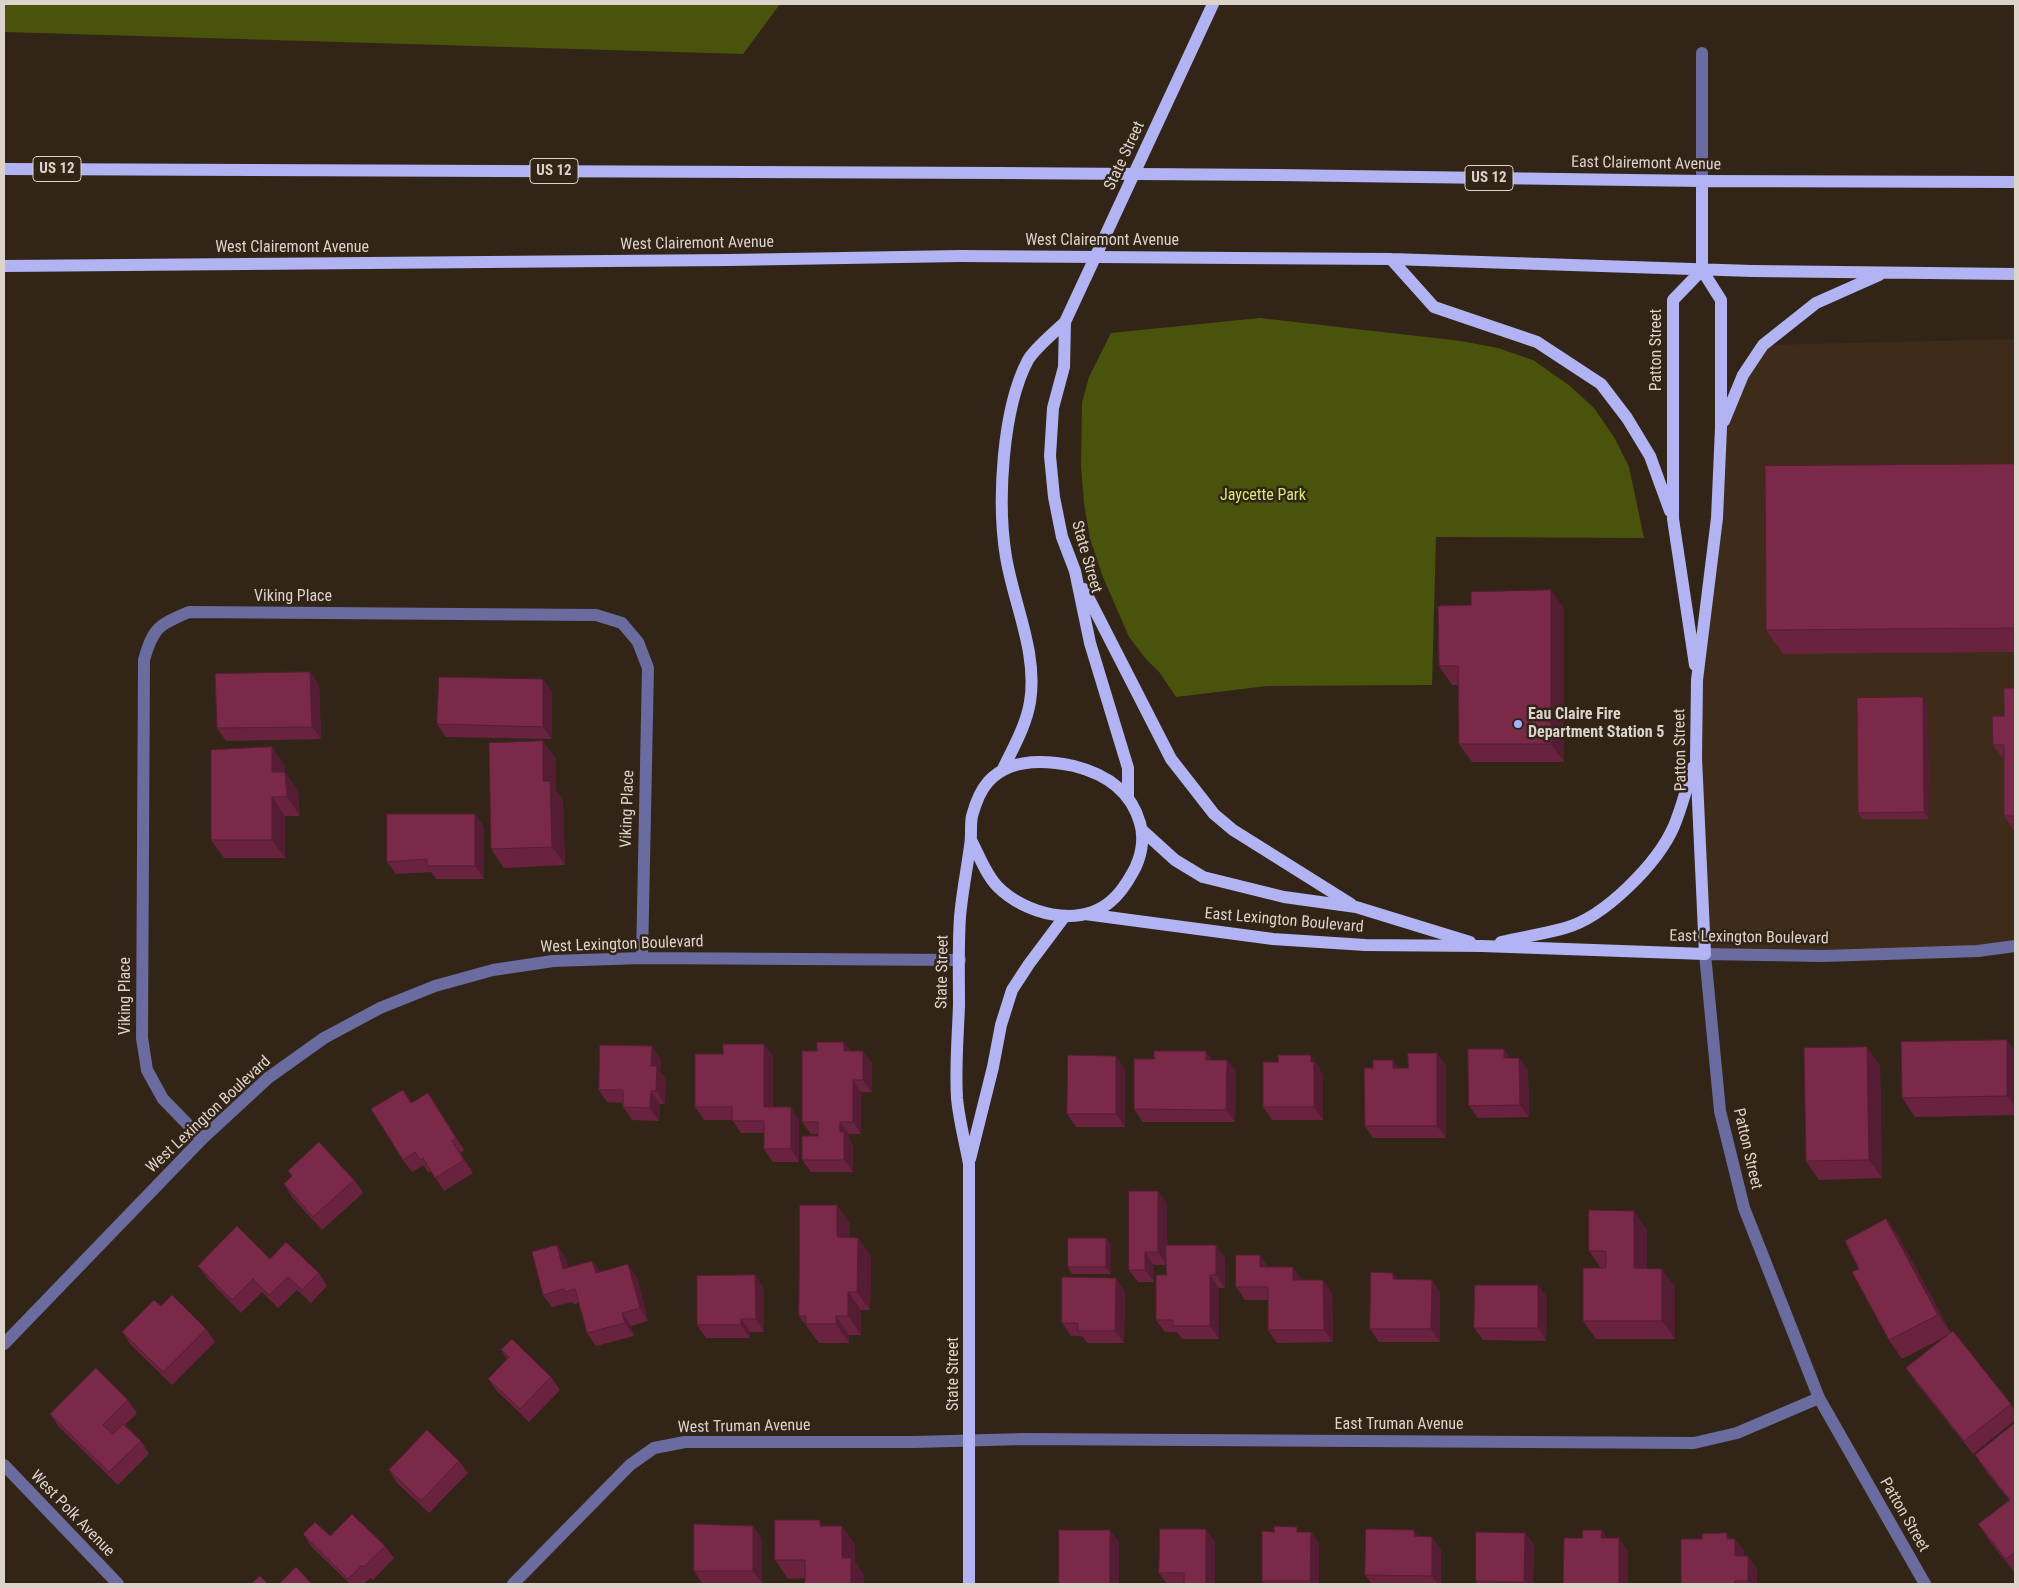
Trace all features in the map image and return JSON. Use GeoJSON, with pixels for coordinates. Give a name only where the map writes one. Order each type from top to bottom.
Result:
{"type":"FeatureCollection","features":[{"type":"Feature","properties":{"kind":"main road","name":"State Street"},"geometry":{"type":"LineString","coordinates":[[1003,769],[1019,737],[1030,702],[1028,647],[1005,548],[1001,512],[1007,434],[1014,395],[1029,358],[1065,322],[1213,4]]}},
{"type":"Feature","properties":{"kind":"main road","name":"East Clairemont Avenue"},"geometry":{"type":"LineString","coordinates":[[4,169],[999,173],[1702,181],[2015,182]]}},
{"type":"Feature","properties":{"kind":"main road"},"geometry":{"type":"LineString","coordinates":[[1702,181],[1702,270]]}},
{"type":"Feature","properties":{"kind":"main road","name":"West Clairemont Avenue"},"geometry":{"type":"LineString","coordinates":[[4,266],[960,256],[1391,260]]}},
{"type":"Feature","properties":{"kind":"main road"},"geometry":{"type":"LineString","coordinates":[[1391,260],[1702,270],[2015,274]]}},
{"type":"Feature","properties":{"kind":"main road"},"geometry":{"type":"LineString","coordinates":[[1391,260],[1434,307],[1537,342],[1601,384],[1627,418],[1650,456],[1673,519]]}},
{"type":"Feature","properties":{"kind":"main road","name":"Patton Street"},"geometry":{"type":"LineString","coordinates":[[1697,680],[1673,519],[1673,300],[1702,270],[1721,300],[1721,428],[1717,518],[1697,680],[1696,758],[1705,954]]}},
{"type":"Feature","properties":{"kind":"main road"},"geometry":{"type":"LineString","coordinates":[[1721,428],[1743,375],[1763,345],[1816,303],[1883,273]]}},
{"type":"Feature","properties":{"kind":"main road","name":"State Street"},"geometry":{"type":"LineString","coordinates":[[1065,322],[1064,367],[1053,408],[1050,456],[1054,497],[1062,537],[1075,571],[1090,643],[1128,768],[1128,797]]}},
{"type":"Feature","properties":{"kind":"main road"},"geometry":{"type":"LineString","coordinates":[[1075,571],[1170,759],[1214,814],[1233,830],[1356,907]]}},
{"type":"Feature","properties":{"kind":"main road","name":"East Lexington Boulevard"},"geometry":{"type":"LineString","coordinates":[[1143,831],[1175,860],[1204,877],[1284,897],[1356,907],[1482,946],[1567,928],[1600,910],[1630,886],[1652,862],[1674,826],[1696,758]]}},
{"type":"Feature","properties":{"kind":"main road"},"geometry":{"type":"LineString","coordinates":[[1032,762],[1060,763],[1088,770],[1110,780],[1128,797],[1138,814],[1143,831],[1139,861],[1127,883],[1109,903],[1085,914],[1065,916],[1046,913],[1020,904],[998,887],[971,840],[972,818],[978,798],[988,782],[1003,769],[1032,762]]}},
{"type":"Feature","properties":{"kind":"main road","name":"State Street"},"geometry":{"type":"LineString","coordinates":[[969,1584],[969,1164],[957,1098],[960,916],[971,840]]}},
{"type":"Feature","properties":{"kind":"main road","name":"East Lexington Boulevard"},"geometry":{"type":"LineString","coordinates":[[1085,914],[1274,939],[1365,945],[1482,946],[1705,954]]}},
{"type":"Feature","properties":{"kind":"main road","name":"State Street"},"geometry":{"type":"LineString","coordinates":[[969,1164],[993,1067],[1001,1025],[1012,990],[1065,916]]}},
{"type":"Feature","properties":{"kind":"street"},"geometry":{"type":"LineString","coordinates":[[1702,53],[1702,181]]}},
{"type":"Feature","properties":{"kind":"street","name":"Viking Place"},"geometry":{"type":"LineString","coordinates":[[202,1139],[163,1099],[147,1070],[142,1038],[144,660],[151,637],[166,622],[189,612],[596,616],[622,623],[638,642],[648,668],[642,958]]}},
{"type":"Feature","properties":{"kind":"street","name":"East Lexington Boulevard"},"geometry":{"type":"LineString","coordinates":[[1705,954],[1824,956],[1978,951],[2015,946]]}},
{"type":"Feature","properties":{"kind":"street","name":"Patton Street"},"geometry":{"type":"LineString","coordinates":[[1705,954],[1720,1111],[1744,1208],[1819,1398],[1925,1584]]}},
{"type":"Feature","properties":{"kind":"street","name":"West Lexington Boulevard"},"geometry":{"type":"LineString","coordinates":[[4,1344],[202,1139],[268,1078],[324,1038],[380,1008],[435,986],[493,970],[553,961],[642,958],[960,960]]}},
{"type":"Feature","properties":{"kind":"street","name":"East Truman Avenue"},"geometry":{"type":"LineString","coordinates":[[970,1442],[1024,1439],[1694,1443],[1737,1433],[1819,1398]]}},
{"type":"Feature","properties":{"kind":"street","name":"West Truman Avenue"},"geometry":{"type":"LineString","coordinates":[[513,1584],[630,1465],[654,1448],[686,1442],[970,1442]]}},
{"type":"Feature","properties":{"kind":"street","name":"West Polk Avenue"},"geometry":{"type":"LineString","coordinates":[[4,1466],[118,1584]]}},
{"type":"Feature","properties":{"kind":"shaded area"},"geometry":{"type":"Polygon","coordinates":[[[2015,339],[2015,946],[1705,954],[1696,758],[1721,428],[1763,345],[2015,339]]]}},
{"type":"Feature","properties":{"kind":"green space"},"geometry":{"type":"Polygon","coordinates":[[[4,4],[780,4],[743,54],[4,32],[4,4]]]}},
{"type":"Feature","properties":{"kind":"green space","name":"Jaycette Park"},"geometry":{"type":"Polygon","coordinates":[[[1260,318],[1461,341],[1498,348],[1533,360],[1570,386],[1594,408],[1614,437],[1629,467],[1644,538],[1436,537],[1432,685],[1267,686],[1176,697],[1160,673],[1145,658],[1129,637],[1103,577],[1090,539],[1084,503],[1081,466],[1082,403],[1089,377],[1111,333],[1260,318]]]}},
{"type":"Feature","properties":{"kind":"building"},"geometry":{"type":"Polygon","coordinates":[[[2015,464],[2015,628],[1766,630],[1765,466],[2015,464]]]}},
{"type":"Feature","properties":{"kind":"building","name":"Eau Claire Fire Department Station 5"},"geometry":{"type":"Polygon","coordinates":[[[1551,590],[1551,744],[1459,744],[1458,666],[1439,666],[1438,606],[1471,605],[1471,592],[1551,590]]]}},
{"type":"Feature","properties":{"kind":"building"},"geometry":{"type":"Polygon","coordinates":[[[310,672],[312,727],[217,728],[215,674],[310,672]]]}},
{"type":"Feature","properties":{"kind":"building"},"geometry":{"type":"Polygon","coordinates":[[[439,677],[543,679],[543,727],[437,724],[439,677]]]}},
{"type":"Feature","properties":{"kind":"building"},"geometry":{"type":"Polygon","coordinates":[[[2004,688],[2015,688],[2015,816],[2004,816],[2004,745],[1993,745],[1992,716],[2004,716],[2004,688]]]}},
{"type":"Feature","properties":{"kind":"building"},"geometry":{"type":"Polygon","coordinates":[[[1923,697],[1924,812],[1858,813],[1857,698],[1923,697]]]}},
{"type":"Feature","properties":{"kind":"building"},"geometry":{"type":"Polygon","coordinates":[[[543,741],[543,781],[550,781],[552,847],[491,849],[489,743],[543,741]]]}},
{"type":"Feature","properties":{"kind":"building"},"geometry":{"type":"Polygon","coordinates":[[[272,747],[272,772],[285,772],[287,797],[272,797],[272,840],[211,840],[211,750],[272,747]]]}},
{"type":"Feature","properties":{"kind":"building"},"geometry":{"type":"Polygon","coordinates":[[[387,814],[475,814],[475,866],[427,866],[427,859],[387,862],[387,814]]]}},
{"type":"Feature","properties":{"kind":"building"},"geometry":{"type":"Polygon","coordinates":[[[2007,1040],[2007,1096],[1902,1098],[1901,1042],[2007,1040]]]}},
{"type":"Feature","properties":{"kind":"building"},"geometry":{"type":"Polygon","coordinates":[[[817,1042],[844,1042],[844,1051],[863,1051],[863,1080],[853,1080],[853,1122],[840,1122],[840,1132],[844,1132],[844,1160],[802,1160],[802,1136],[818,1136],[818,1122],[802,1122],[802,1051],[817,1051],[817,1042]]]}},
{"type":"Feature","properties":{"kind":"building"},"geometry":{"type":"Polygon","coordinates":[[[723,1044],[764,1044],[764,1107],[791,1107],[791,1149],[764,1149],[764,1121],[732,1121],[732,1107],[695,1107],[695,1054],[723,1054],[723,1044]]]}},
{"type":"Feature","properties":{"kind":"building"},"geometry":{"type":"Polygon","coordinates":[[[600,1045],[652,1046],[651,1066],[657,1066],[656,1091],[651,1091],[650,1108],[623,1107],[623,1090],[599,1090],[600,1045]]]}},
{"type":"Feature","properties":{"kind":"building"},"geometry":{"type":"Polygon","coordinates":[[[1867,1047],[1869,1160],[1806,1161],[1804,1048],[1867,1047]]]}},
{"type":"Feature","properties":{"kind":"building"},"geometry":{"type":"Polygon","coordinates":[[[1468,1049],[1504,1049],[1504,1058],[1519,1058],[1520,1105],[1469,1106],[1468,1049]]]}},
{"type":"Feature","properties":{"kind":"building"},"geometry":{"type":"Polygon","coordinates":[[[1154,1051],[1206,1051],[1206,1060],[1227,1060],[1226,1110],[1134,1109],[1134,1059],[1154,1059],[1154,1051]]]}},
{"type":"Feature","properties":{"kind":"building"},"geometry":{"type":"Polygon","coordinates":[[[1408,1053],[1437,1053],[1437,1126],[1365,1126],[1364,1068],[1373,1068],[1373,1060],[1393,1060],[1393,1068],[1408,1068],[1408,1053]]]}},
{"type":"Feature","properties":{"kind":"building"},"geometry":{"type":"Polygon","coordinates":[[[1068,1055],[1116,1056],[1116,1114],[1067,1114],[1068,1055]]]}},
{"type":"Feature","properties":{"kind":"building"},"geometry":{"type":"Polygon","coordinates":[[[1278,1055],[1311,1055],[1311,1062],[1314,1062],[1314,1107],[1263,1107],[1263,1062],[1278,1062],[1278,1055]]]}},
{"type":"Feature","properties":{"kind":"building"},"geometry":{"type":"Polygon","coordinates":[[[403,1090],[411,1103],[428,1093],[456,1138],[452,1141],[464,1160],[435,1178],[423,1158],[420,1160],[415,1152],[403,1160],[371,1109],[403,1090]]]}},
{"type":"Feature","properties":{"kind":"building"},"geometry":{"type":"Polygon","coordinates":[[[319,1142],[354,1180],[313,1217],[284,1184],[292,1176],[288,1171],[319,1142]]]}},
{"type":"Feature","properties":{"kind":"building"},"geometry":{"type":"Polygon","coordinates":[[[1129,1191],[1158,1191],[1158,1252],[1145,1252],[1145,1270],[1129,1270],[1129,1191]]]}},
{"type":"Feature","properties":{"kind":"building"},"geometry":{"type":"Polygon","coordinates":[[[800,1205],[837,1205],[837,1237],[858,1238],[857,1292],[848,1292],[848,1316],[836,1316],[836,1324],[806,1324],[806,1316],[799,1316],[800,1205]]]}},
{"type":"Feature","properties":{"kind":"building"},"geometry":{"type":"Polygon","coordinates":[[[1589,1210],[1634,1211],[1634,1268],[1662,1269],[1662,1321],[1583,1321],[1583,1268],[1606,1268],[1606,1251],[1589,1251],[1589,1210]]]}},
{"type":"Feature","properties":{"kind":"building"},"geometry":{"type":"Polygon","coordinates":[[[1886,1219],[1938,1315],[1889,1340],[1852,1272],[1859,1269],[1845,1241],[1886,1219]]]}},
{"type":"Feature","properties":{"kind":"building"},"geometry":{"type":"Polygon","coordinates":[[[237,1226],[270,1259],[286,1242],[319,1273],[302,1290],[288,1277],[269,1295],[253,1279],[232,1300],[198,1266],[237,1226]]]}},
{"type":"Feature","properties":{"kind":"building"},"geometry":{"type":"Polygon","coordinates":[[[1068,1238],[1106,1238],[1106,1267],[1068,1267],[1068,1238]]]}},
{"type":"Feature","properties":{"kind":"building"},"geometry":{"type":"Polygon","coordinates":[[[557,1245],[563,1269],[592,1261],[596,1273],[628,1264],[640,1308],[622,1313],[625,1323],[587,1333],[575,1289],[565,1292],[564,1289],[543,1295],[532,1252],[557,1245]]]}},
{"type":"Feature","properties":{"kind":"building"},"geometry":{"type":"Polygon","coordinates":[[[1166,1245],[1216,1245],[1216,1275],[1210,1275],[1210,1326],[1173,1326],[1173,1320],[1156,1320],[1156,1275],[1166,1275],[1166,1245]]]}},
{"type":"Feature","properties":{"kind":"building"},"geometry":{"type":"Polygon","coordinates":[[[1236,1255],[1260,1255],[1260,1267],[1293,1267],[1293,1280],[1323,1280],[1324,1330],[1268,1330],[1268,1287],[1236,1287],[1236,1255]]]}},
{"type":"Feature","properties":{"kind":"building"},"geometry":{"type":"Polygon","coordinates":[[[1371,1272],[1393,1273],[1393,1279],[1432,1280],[1431,1329],[1370,1329],[1371,1272]]]}},
{"type":"Feature","properties":{"kind":"building"},"geometry":{"type":"Polygon","coordinates":[[[755,1275],[756,1319],[741,1319],[741,1325],[697,1325],[697,1276],[755,1275]]]}},
{"type":"Feature","properties":{"kind":"building"},"geometry":{"type":"Polygon","coordinates":[[[1062,1277],[1116,1278],[1115,1331],[1078,1331],[1078,1323],[1062,1323],[1062,1277]]]}},
{"type":"Feature","properties":{"kind":"building"},"geometry":{"type":"Polygon","coordinates":[[[1475,1285],[1538,1285],[1538,1328],[1474,1328],[1475,1285]]]}},
{"type":"Feature","properties":{"kind":"building"},"geometry":{"type":"Polygon","coordinates":[[[172,1295],[206,1329],[163,1372],[122,1332],[154,1300],[161,1306],[172,1295]]]}},
{"type":"Feature","properties":{"kind":"building"},"geometry":{"type":"Polygon","coordinates":[[[1953,1331],[2011,1404],[1964,1441],[1906,1368],[1953,1331]]]}},
{"type":"Feature","properties":{"kind":"building"},"geometry":{"type":"Polygon","coordinates":[[[512,1339],[551,1377],[520,1409],[488,1379],[509,1357],[501,1350],[512,1339]]]}},
{"type":"Feature","properties":{"kind":"building"},"geometry":{"type":"Polygon","coordinates":[[[96,1368],[128,1400],[103,1425],[113,1434],[123,1424],[141,1441],[109,1472],[50,1414],[96,1368]]]}},
{"type":"Feature","properties":{"kind":"building"},"geometry":{"type":"Polygon","coordinates":[[[2015,1423],[2015,1552],[2006,1559],[1978,1524],[2010,1500],[1975,1455],[2015,1423]]]}},
{"type":"Feature","properties":{"kind":"building"},"geometry":{"type":"Polygon","coordinates":[[[427,1430],[459,1461],[421,1501],[389,1470],[427,1430]]]}},
{"type":"Feature","properties":{"kind":"building"},"geometry":{"type":"Polygon","coordinates":[[[352,1514],[385,1546],[364,1567],[362,1565],[348,1579],[303,1534],[315,1522],[330,1536],[352,1514]]]}},
{"type":"Feature","properties":{"kind":"building"},"geometry":{"type":"Polygon","coordinates":[[[775,1520],[820,1520],[820,1526],[842,1526],[842,1558],[851,1558],[851,1584],[805,1584],[805,1560],[775,1560],[775,1520]]]}},
{"type":"Feature","properties":{"kind":"building"},"geometry":{"type":"Polygon","coordinates":[[[694,1524],[753,1526],[753,1571],[694,1571],[694,1524]]]}},
{"type":"Feature","properties":{"kind":"building"},"geometry":{"type":"Polygon","coordinates":[[[1274,1526],[1297,1527],[1297,1532],[1311,1532],[1310,1581],[1262,1581],[1262,1531],[1274,1532],[1274,1526]]]}},
{"type":"Feature","properties":{"kind":"building"},"geometry":{"type":"Polygon","coordinates":[[[1160,1529],[1206,1529],[1206,1584],[1184,1584],[1184,1573],[1159,1573],[1160,1529]]]}},
{"type":"Feature","properties":{"kind":"building"},"geometry":{"type":"Polygon","coordinates":[[[1366,1529],[1414,1530],[1414,1536],[1432,1537],[1432,1576],[1365,1575],[1366,1529]]]}},
{"type":"Feature","properties":{"kind":"building"},"geometry":{"type":"Polygon","coordinates":[[[1059,1530],[1110,1530],[1110,1584],[1059,1584],[1059,1530]]]}},
{"type":"Feature","properties":{"kind":"building"},"geometry":{"type":"Polygon","coordinates":[[[1583,1530],[1602,1530],[1601,1538],[1619,1538],[1619,1584],[1563,1584],[1564,1538],[1582,1538],[1583,1530]]]}},
{"type":"Feature","properties":{"kind":"building"},"geometry":{"type":"Polygon","coordinates":[[[1476,1532],[1525,1533],[1524,1582],[1476,1581],[1476,1532]]]}},
{"type":"Feature","properties":{"kind":"building"},"geometry":{"type":"Polygon","coordinates":[[[1727,1533],[1727,1539],[1735,1539],[1735,1556],[1748,1556],[1748,1581],[1735,1581],[1735,1584],[1681,1584],[1681,1539],[1702,1539],[1702,1534],[1727,1533]]]}},
{"type":"Feature","properties":{"kind":"building"},"geometry":{"type":"Polygon","coordinates":[[[296,1567],[312,1584],[279,1584],[296,1567]]]}},
{"type":"Feature","properties":{"kind":"building"},"geometry":{"type":"Polygon","coordinates":[[[260,1576],[268,1584],[251,1584],[260,1576]]]}},
{"type":"Feature","properties":{"kind":"place","name":"Eau Claire Fire Department Station 5"},"geometry":{"type":"Point","coordinates":[1518,724]}}]}
